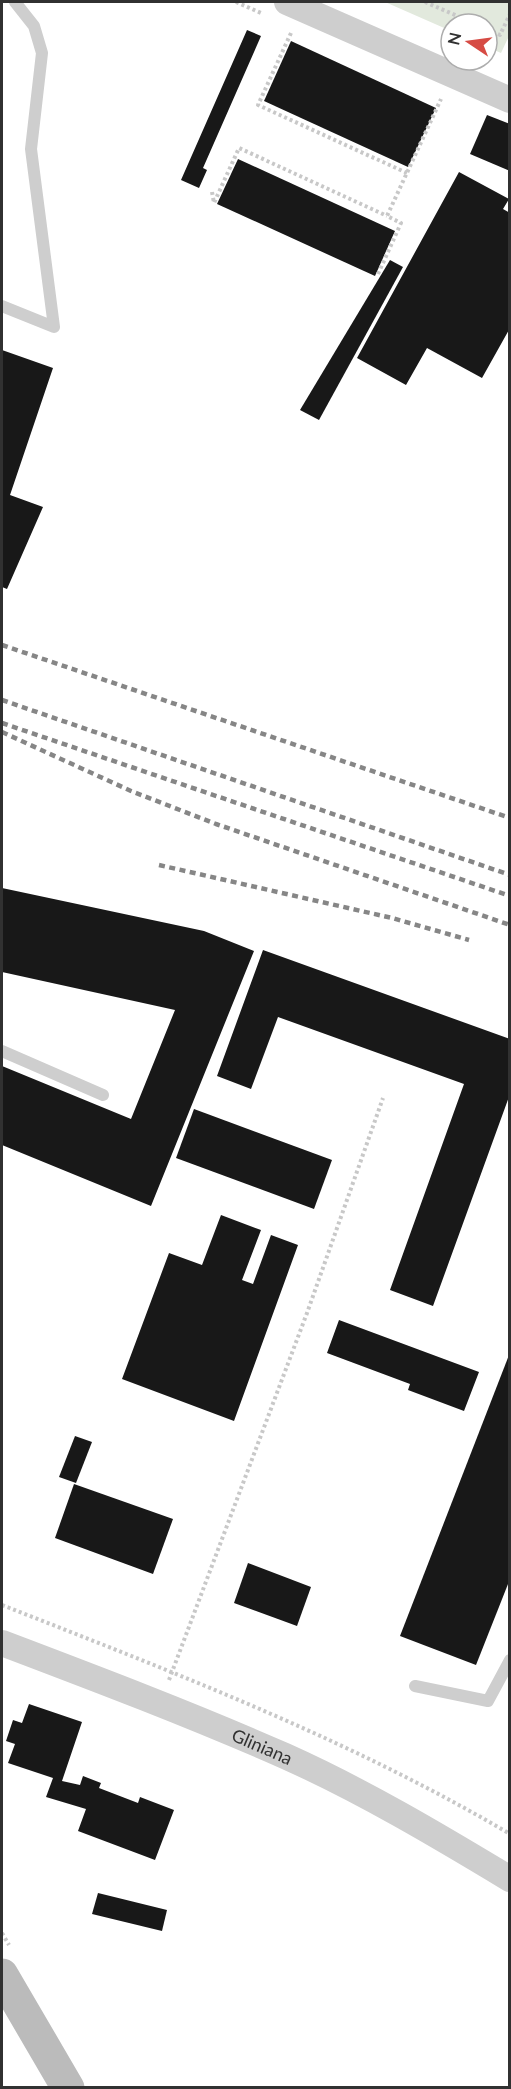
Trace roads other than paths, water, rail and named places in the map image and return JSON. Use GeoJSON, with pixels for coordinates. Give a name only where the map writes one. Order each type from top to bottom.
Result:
{"type":"FeatureCollection","features":[{"type":"Feature","properties":{"kind":"street"},"geometry":{"type":"LineString","coordinates":[[287,2],[510,100]]}},
{"type":"Feature","properties":{"kind":"street","name":"Gliniana"},"geometry":{"type":"LineString","coordinates":[[2,1643],[159,1703],[286,1757],[340,1784],[510,1879]]}},
{"type":"Feature","properties":{"kind":"street"},"geometry":{"type":"LineString","coordinates":[[2,1975],[68,2088]]}},
{"type":"Feature","properties":{"kind":"lane"},"geometry":{"type":"LineString","coordinates":[[2,306],[54,327],[31,149],[42,53],[34,26],[15,2]]}},
{"type":"Feature","properties":{"kind":"lane"},"geometry":{"type":"LineString","coordinates":[[2,1052],[103,1095]]}},
{"type":"Feature","properties":{"kind":"lane"},"geometry":{"type":"LineString","coordinates":[[415,1686],[488,1701],[510,1660]]}},
{"type":"Feature","properties":{"kind":"railway"},"geometry":{"type":"LineString","coordinates":[[2,645],[510,818]]}},
{"type":"Feature","properties":{"kind":"railway"},"geometry":{"type":"LineString","coordinates":[[2,700],[510,875]]}},
{"type":"Feature","properties":{"kind":"railway"},"geometry":{"type":"LineString","coordinates":[[2,723],[510,896]]}},
{"type":"Feature","properties":{"kind":"railway"},"geometry":{"type":"LineString","coordinates":[[2,732],[131,791],[216,824],[510,925]]}},
{"type":"Feature","properties":{"kind":"railway"},"geometry":{"type":"LineString","coordinates":[[159,865],[392,918],[469,940]]}}]}
